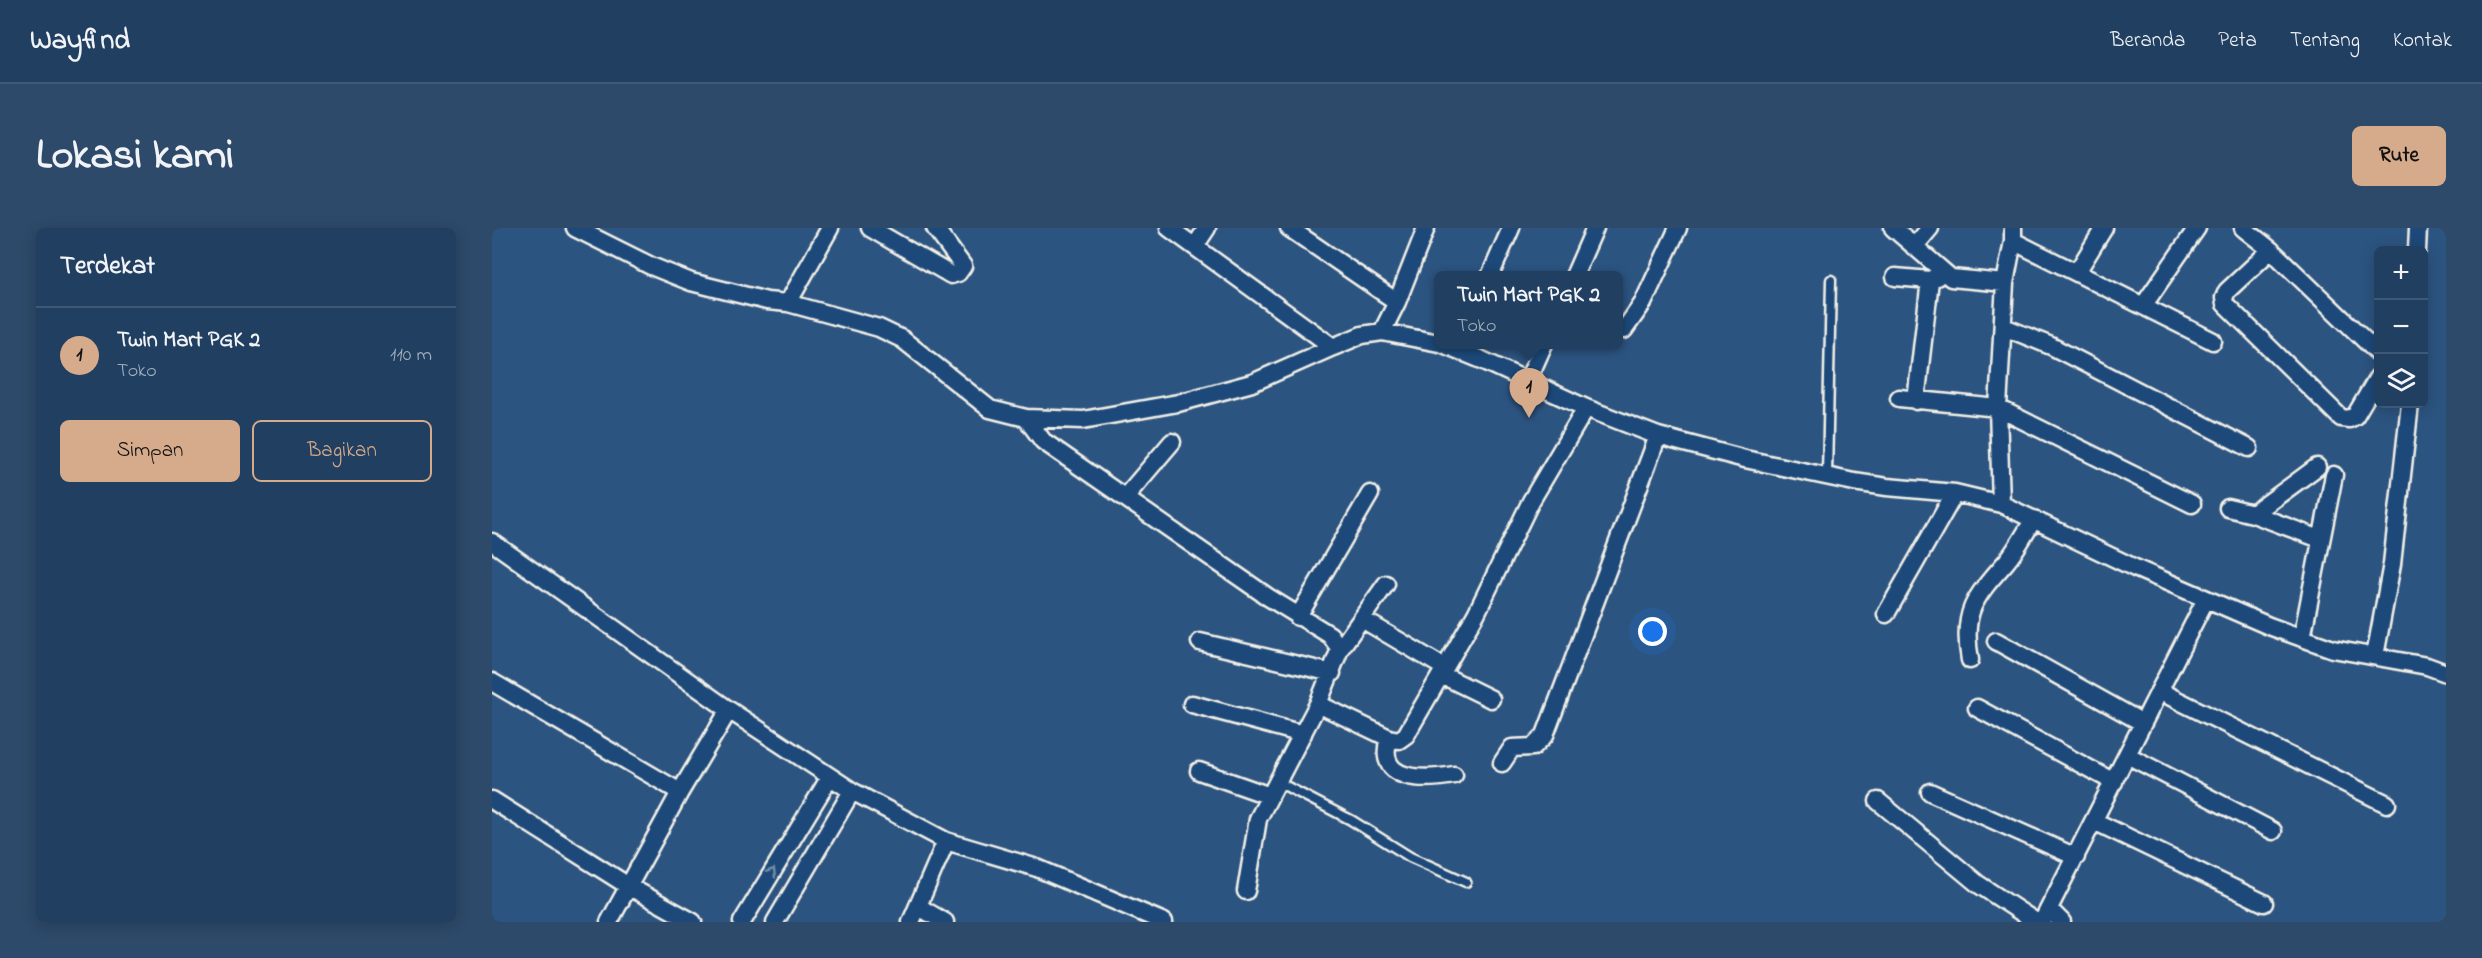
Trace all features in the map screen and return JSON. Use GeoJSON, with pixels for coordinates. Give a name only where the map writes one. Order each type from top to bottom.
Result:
{"type":"FeatureCollection","features":[{"type":"Feature","properties":{"kind":"street"},"geometry":{"type":"LineString","coordinates":[[575,228],[651,266],[692,282],[766,301],[788,303],[879,328],[902,339],[990,408],[1026,418],[1083,420],[1178,403],[1252,383],[1362,335],[1382,332],[1434,342]]}},
{"type":"Feature","properties":{"kind":"street"},"geometry":{"type":"LineString","coordinates":[[788,303],[830,228]]}},
{"type":"Feature","properties":{"kind":"street"},"geometry":{"type":"LineString","coordinates":[[870,228],[951,275],[958,273],[963,266],[936,228]]}},
{"type":"Feature","properties":{"kind":"street"},"geometry":{"type":"LineString","coordinates":[[1169,228],[1333,346]]}},
{"type":"Feature","properties":{"kind":"street"},"geometry":{"type":"LineString","coordinates":[[1195,246],[1207,228]]}},
{"type":"Feature","properties":{"kind":"street"},"geometry":{"type":"LineString","coordinates":[[1289,228],[1397,302]]}},
{"type":"Feature","properties":{"kind":"street"},"geometry":{"type":"LineString","coordinates":[[1492,271],[1511,228]]}},
{"type":"Feature","properties":{"kind":"street"},"geometry":{"type":"LineString","coordinates":[[1576,271],[1595,228]]}},
{"type":"Feature","properties":{"kind":"street"},"geometry":{"type":"LineString","coordinates":[[1624,330],[1642,303],[1678,228]]}},
{"type":"Feature","properties":{"kind":"street"},"geometry":{"type":"LineString","coordinates":[[1893,228],[1914,247],[1937,277],[1916,401]]}},
{"type":"Feature","properties":{"kind":"street"},"geometry":{"type":"LineString","coordinates":[[1914,247],[1930,228]]}},
{"type":"Feature","properties":{"kind":"street"},"geometry":{"type":"LineString","coordinates":[[2077,272],[2104,228]]}},
{"type":"Feature","properties":{"kind":"street"},"geometry":{"type":"LineString","coordinates":[[2143,306],[2196,228]]}},
{"type":"Feature","properties":{"kind":"street"},"geometry":{"type":"LineString","coordinates":[[2243,228],[2271,250],[2374,348]]}},
{"type":"Feature","properties":{"kind":"street"},"geometry":{"type":"LineString","coordinates":[[2417,246],[2418,228]]}},
{"type":"Feature","properties":{"kind":"street"},"geometry":{"type":"LineString","coordinates":[[1382,332],[1397,302],[1422,230]]}},
{"type":"Feature","properties":{"kind":"street"},"geometry":{"type":"LineString","coordinates":[[2001,504],[1998,408],[2005,284],[2013,231],[2077,272],[2213,341]]}},
{"type":"Feature","properties":{"kind":"street"},"geometry":{"type":"LineString","coordinates":[[2271,250],[2227,291],[2224,298],[2225,304],[2342,418],[2349,419],[2355,416],[2374,385]]}},
{"type":"Feature","properties":{"kind":"street"},"geometry":{"type":"LineString","coordinates":[[1895,277],[1937,277],[2005,284]]}},
{"type":"Feature","properties":{"kind":"street"},"geometry":{"type":"LineString","coordinates":[[2004,327],[2051,346],[2249,448]]}},
{"type":"Feature","properties":{"kind":"street"},"geometry":{"type":"LineString","coordinates":[[1458,349],[1586,408],[1658,436],[1745,459],[1887,488],[1955,493],[2001,504],[2135,568],[2302,639],[2333,649],[2427,666],[2446,673]]}},
{"type":"Feature","properties":{"kind":"street"},"geometry":{"type":"LineString","coordinates":[[1527,382],[1542,349]]}},
{"type":"Feature","properties":{"kind":"street"},"geometry":{"type":"LineString","coordinates":[[1899,398],[1998,408],[2192,504]]}},
{"type":"Feature","properties":{"kind":"street"},"geometry":{"type":"LineString","coordinates":[[1318,704],[1389,738],[1399,740],[1406,735],[1476,614],[1530,501],[1586,408]]}},
{"type":"Feature","properties":{"kind":"street"},"geometry":{"type":"LineString","coordinates":[[2375,656],[2392,564],[2410,408]]}},
{"type":"Feature","properties":{"kind":"street"},"geometry":{"type":"LineString","coordinates":[[1026,418],[1043,441],[1126,496],[1298,617],[1330,635],[1340,649]]}},
{"type":"Feature","properties":{"kind":"street"},"geometry":{"type":"LineString","coordinates":[[1502,763],[1512,748],[1533,747],[1545,735],[1658,436]]}},
{"type":"Feature","properties":{"kind":"street"},"geometry":{"type":"LineString","coordinates":[[1126,496],[1172,442]]}},
{"type":"Feature","properties":{"kind":"street"},"geometry":{"type":"LineString","coordinates":[[2253,514],[2317,467]]}},
{"type":"Feature","properties":{"kind":"street"},"geometry":{"type":"LineString","coordinates":[[2302,639],[2334,475]]}},
{"type":"Feature","properties":{"kind":"street"},"geometry":{"type":"LineString","coordinates":[[1886,614],[1955,493]]}},
{"type":"Feature","properties":{"kind":"street"},"geometry":{"type":"LineString","coordinates":[[1298,617],[1370,494]]}},
{"type":"Feature","properties":{"kind":"street"},"geometry":{"type":"LineString","coordinates":[[2228,508],[2253,514],[2320,539]]}},
{"type":"Feature","properties":{"kind":"street"},"geometry":{"type":"LineString","coordinates":[[1970,660],[1966,628],[1977,596],[2006,561],[2034,519]]}},
{"type":"Feature","properties":{"kind":"street"},"geometry":{"type":"LineString","coordinates":[[492,542],[729,710],[852,791],[946,842],[1037,868],[1164,922]]}},
{"type":"Feature","properties":{"kind":"street"},"geometry":{"type":"LineString","coordinates":[[1246,891],[1256,828],[1318,704],[1332,674],[1340,649],[1386,584]]}},
{"type":"Feature","properties":{"kind":"street"},"geometry":{"type":"LineString","coordinates":[[2062,922],[2046,915],[2206,599]]}},
{"type":"Feature","properties":{"kind":"street"},"geometry":{"type":"LineString","coordinates":[[1362,619],[1491,699]]}},
{"type":"Feature","properties":{"kind":"street"},"geometry":{"type":"LineString","coordinates":[[1996,641],[2143,723]]}},
{"type":"Feature","properties":{"kind":"street"},"geometry":{"type":"LineString","coordinates":[[1200,642],[1332,674]]}},
{"type":"Feature","properties":{"kind":"street"},"geometry":{"type":"LineString","coordinates":[[492,682],[680,792]]}},
{"type":"Feature","properties":{"kind":"street"},"geometry":{"type":"LineString","coordinates":[[2159,691],[2387,804]]}},
{"type":"Feature","properties":{"kind":"street"},"geometry":{"type":"LineString","coordinates":[[1192,704],[1303,734]]}},
{"type":"Feature","properties":{"kind":"street"},"geometry":{"type":"LineString","coordinates":[[1977,708],[2114,782]]}},
{"type":"Feature","properties":{"kind":"street"},"geometry":{"type":"LineString","coordinates":[[609,922],[680,792],[729,710]]}},
{"type":"Feature","properties":{"kind":"street"},"geometry":{"type":"LineString","coordinates":[[1389,738],[1386,756],[1390,765],[1400,773],[1422,778],[1454,775]]}},
{"type":"Feature","properties":{"kind":"street"},"geometry":{"type":"LineString","coordinates":[[2127,755],[2273,831]]}},
{"type":"Feature","properties":{"kind":"street"},"geometry":{"type":"LineString","coordinates":[[1199,771],[1274,789]]}},
{"type":"Feature","properties":{"kind":"street"},"geometry":{"type":"LineString","coordinates":[[742,922],[830,777]]}},
{"type":"Feature","properties":{"kind":"street"},"geometry":{"type":"LineString","coordinates":[[775,922],[852,791]]}},
{"type":"Feature","properties":{"kind":"street"},"geometry":{"type":"LineString","coordinates":[[1930,792],[2076,857]]}},
{"type":"Feature","properties":{"kind":"street"},"geometry":{"type":"LineString","coordinates":[[492,800],[630,887],[693,922]]}},
{"type":"Feature","properties":{"kind":"street"},"geometry":{"type":"LineString","coordinates":[[1878,801],[1978,884],[2036,922]]}},
{"type":"Feature","properties":{"kind":"street"},"geometry":{"type":"LineString","coordinates":[[2094,821],[2264,903]]}},
{"type":"Feature","properties":{"kind":"street"},"geometry":{"type":"LineString","coordinates":[[911,922],[946,842]]}},
{"type":"Feature","properties":{"kind":"street"},"geometry":{"type":"LineString","coordinates":[[919,907],[945,922]]}},
{"type":"Feature","properties":{"kind":"lane"},"geometry":{"type":"LineString","coordinates":[[1827,476],[1831,280]]}},
{"type":"Feature","properties":{"kind":"lane"},"geometry":{"type":"LineString","coordinates":[[1274,789],[1320,802],[1410,858],[1466,882]]}},
{"type":"Feature","properties":{"kind":"place","name":"Twin Mart PGK 2"},"geometry":{"type":"Point","coordinates":[1529,418]}}]}
